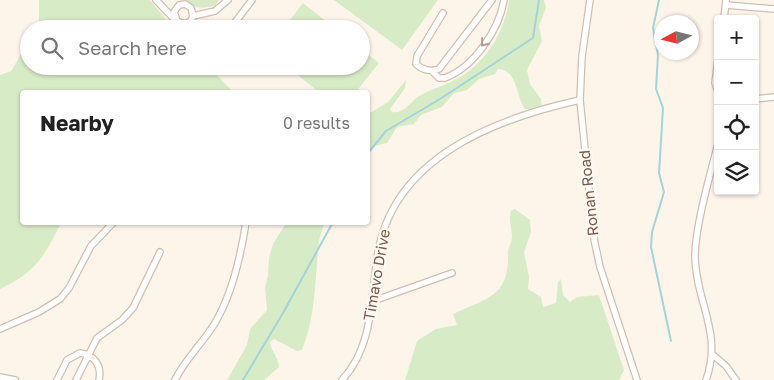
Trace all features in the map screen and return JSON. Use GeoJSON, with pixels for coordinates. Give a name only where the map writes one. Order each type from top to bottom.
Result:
{"type":"FeatureCollection","features":[{"type":"Feature","properties":{"kind":"street"},"geometry":{"type":"LineString","coordinates":[[156,0],[176,20]]}},
{"type":"Feature","properties":{"kind":"street"},"geometry":{"type":"LineString","coordinates":[[192,13],[218,9],[228,0]]}},
{"type":"Feature","properties":{"kind":"street"},"geometry":{"type":"LineString","coordinates":[[237,20],[252,0]]}},
{"type":"Feature","properties":{"kind":"street"},"geometry":{"type":"LineString","coordinates":[[432,71],[440,67],[492,0]]}},
{"type":"Feature","properties":{"kind":"street"},"geometry":{"type":"LineString","coordinates":[[443,13],[423,44],[416,60],[420,68],[432,71],[443,79],[464,68],[494,32],[500,19],[504,0]]}},
{"type":"Feature","properties":{"kind":"street","name":"Ronan Road"},"geometry":{"type":"LineString","coordinates":[[590,0],[582,56],[580,100],[596,253],[636,380]]}},
{"type":"Feature","properties":{"kind":"street"},"geometry":{"type":"LineString","coordinates":[[174,12],[182,2],[192,13]]}},
{"type":"Feature","properties":{"kind":"street"},"geometry":{"type":"LineString","coordinates":[[724,15],[726,2],[774,9]]}},
{"type":"Feature","properties":{"kind":"street"},"geometry":{"type":"LineString","coordinates":[[162,7],[174,12],[178,20]]}},
{"type":"Feature","properties":{"kind":"street"},"geometry":{"type":"LineString","coordinates":[[190,20],[192,13]]}},
{"type":"Feature","properties":{"kind":"street"},"geometry":{"type":"LineString","coordinates":[[759,99],[774,98]]}},
{"type":"Feature","properties":{"kind":"street","name":"Timavo Drive"},"geometry":{"type":"LineString","coordinates":[[342,380],[360,353],[373,301],[377,256],[384,228],[396,203],[415,176],[443,154],[480,133],[580,100]]}},
{"type":"Feature","properties":{"kind":"street"},"geometry":{"type":"LineString","coordinates":[[706,380],[713,356],[712,336],[698,277],[695,254],[717,150]]}},
{"type":"Feature","properties":{"kind":"street"},"geometry":{"type":"LineString","coordinates":[[0,329],[39,312],[60,298],[69,288],[91,246],[110,225]]}},
{"type":"Feature","properties":{"kind":"street"},"geometry":{"type":"LineString","coordinates":[[175,380],[222,310],[241,248],[245,225]]}},
{"type":"Feature","properties":{"kind":"street"},"geometry":{"type":"LineString","coordinates":[[76,380],[97,338],[122,320],[132,308],[160,252]]}},
{"type":"Feature","properties":{"kind":"street"},"geometry":{"type":"LineString","coordinates":[[373,301],[452,273]]}},
{"type":"Feature","properties":{"kind":"street"},"geometry":{"type":"LineString","coordinates":[[57,380],[65,364],[71,357],[80,353],[88,355],[100,366],[100,380]]}},
{"type":"Feature","properties":{"kind":"street"},"geometry":{"type":"LineString","coordinates":[[713,356],[726,366],[736,380]]}},
{"type":"Feature","properties":{"kind":"street"},"geometry":{"type":"LineString","coordinates":[[0,378],[15,380]]}},
{"type":"Feature","properties":{"kind":"green space"},"geometry":{"type":"Polygon","coordinates":[[[39,0],[150,0],[167,20],[39,20],[39,0]]]}},
{"type":"Feature","properties":{"kind":"green space"},"geometry":{"type":"Polygon","coordinates":[[[186,0],[219,0],[215,6],[203,8],[196,7],[186,0]]]}},
{"type":"Feature","properties":{"kind":"green space"},"geometry":{"type":"Polygon","coordinates":[[[334,0],[438,0],[402,50],[370,26],[370,20],[361,20],[334,0]]]}},
{"type":"Feature","properties":{"kind":"green space"},"geometry":{"type":"Polygon","coordinates":[[[509,0],[544,0],[546,8],[539,26],[542,41],[527,70],[530,84],[541,99],[542,106],[534,110],[525,109],[513,79],[505,71],[498,69],[495,74],[479,79],[467,90],[454,93],[442,107],[421,115],[414,124],[397,127],[387,143],[370,147],[370,113],[388,102],[406,80],[405,88],[390,109],[392,112],[404,109],[421,95],[462,76],[480,61],[494,43],[507,11],[509,0]]]}},
{"type":"Feature","properties":{"kind":"green space"},"geometry":{"type":"Polygon","coordinates":[[[303,3],[325,20],[290,20],[303,3]]]}},
{"type":"Feature","properties":{"kind":"green space"},"geometry":{"type":"Polygon","coordinates":[[[20,56],[20,75],[217,75],[231,90],[20,90],[20,225],[60,225],[44,254],[31,270],[0,289],[0,75],[11,71],[20,56]]]}},
{"type":"Feature","properties":{"kind":"green space"},"geometry":{"type":"Polygon","coordinates":[[[370,56],[379,63],[370,74],[370,56]]]}},
{"type":"Feature","properties":{"kind":"green space"},"geometry":{"type":"Polygon","coordinates":[[[297,75],[369,75],[358,90],[316,90],[297,75]]]}},
{"type":"Feature","properties":{"kind":"green space"},"geometry":{"type":"Polygon","coordinates":[[[515,209],[530,220],[531,232],[524,252],[529,277],[528,289],[541,297],[543,307],[556,303],[558,282],[561,279],[563,295],[570,302],[577,297],[599,295],[624,370],[619,380],[405,380],[417,341],[436,329],[457,325],[453,314],[486,299],[501,287],[508,267],[508,250],[512,239],[510,214],[515,209]]]}},
{"type":"Feature","properties":{"kind":"green space"},"geometry":{"type":"Polygon","coordinates":[[[285,225],[323,225],[319,241],[314,296],[307,337],[302,350],[297,351],[274,339],[270,342],[279,367],[264,380],[227,380],[247,345],[250,329],[267,310],[265,287],[273,244],[285,225]]]}},
{"type":"Feature","properties":{"kind":"waterway"},"geometry":{"type":"LineString","coordinates":[[370,151],[386,131],[440,99],[533,38],[539,0]]}},
{"type":"Feature","properties":{"kind":"waterway"},"geometry":{"type":"LineString","coordinates":[[659,0],[653,28],[658,55],[656,89],[663,108],[659,173],[664,192],[652,232],[651,247],[671,341]]}},
{"type":"Feature","properties":{"kind":"waterway"},"geometry":{"type":"LineString","coordinates":[[243,380],[283,313],[331,225]]}}]}
